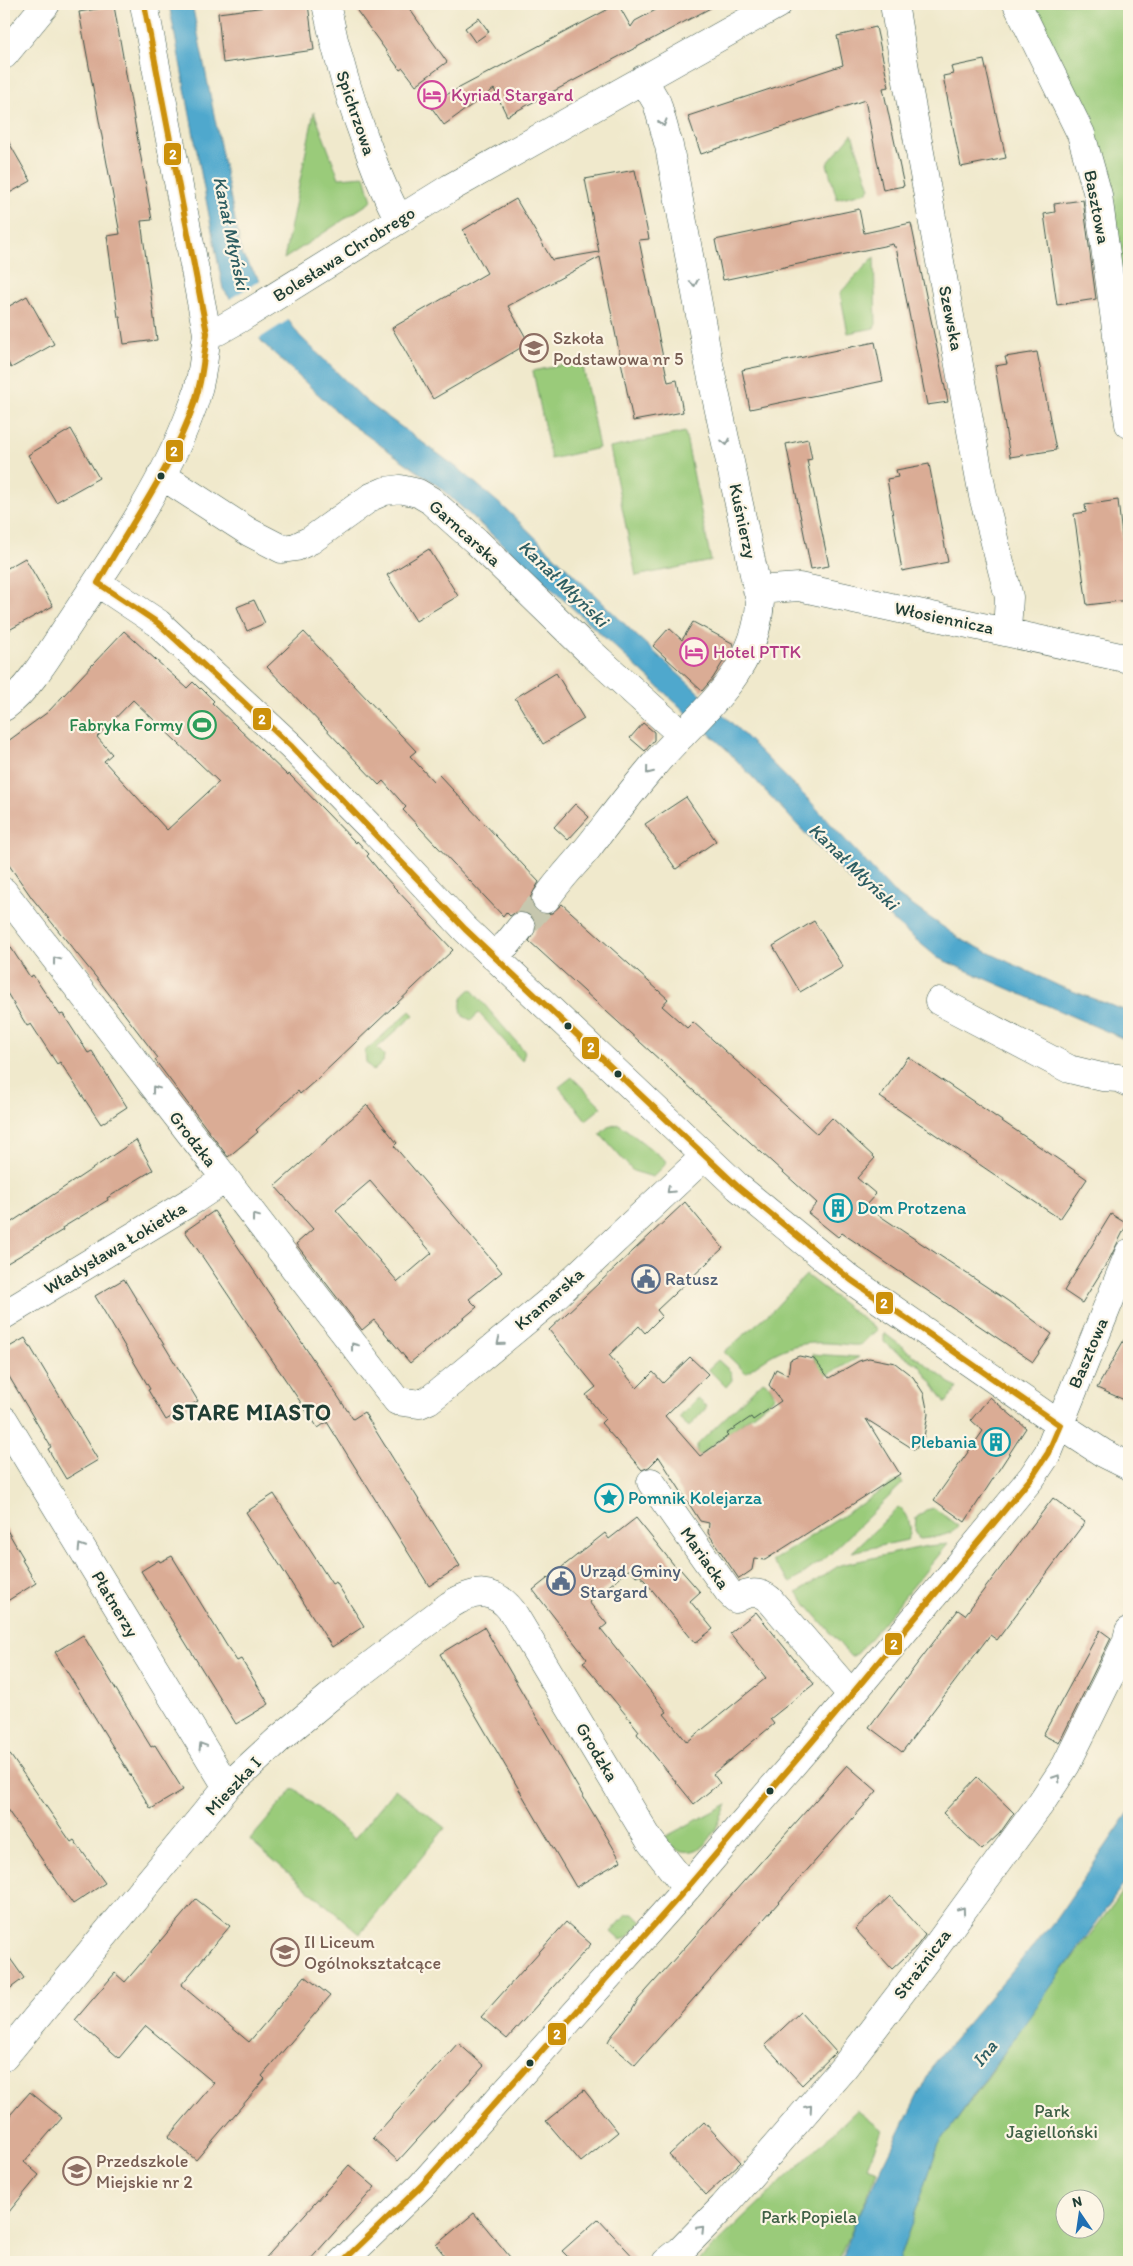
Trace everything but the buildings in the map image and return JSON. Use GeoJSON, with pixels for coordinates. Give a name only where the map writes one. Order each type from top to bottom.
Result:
{"type":"FeatureCollection","features":[{"type":"Feature","properties":{"kind":"street"},"geometry":{"type":"LineString","coordinates":[[4,55],[46,4]]}},
{"type":"Feature","properties":{"kind":"street"},"geometry":{"type":"LineString","coordinates":[[4,707],[40,668],[98,583],[161,475],[192,410],[204,363],[207,333],[144,4]]}},
{"type":"Feature","properties":{"kind":"street","name":"Spichrzowa"},"geometry":{"type":"LineString","coordinates":[[326,4],[348,97],[387,198],[399,219]]}},
{"type":"Feature","properties":{"kind":"street","name":"Bolesława Chrobrego"},"geometry":{"type":"LineString","coordinates":[[207,333],[218,331],[239,319],[399,219],[778,4]]}},
{"type":"Feature","properties":{"kind":"street","name":"Szewska"},"geometry":{"type":"LineString","coordinates":[[894,4],[983,496],[1009,597],[1007,632]]}},
{"type":"Feature","properties":{"kind":"street","name":"Basztowa"},"geometry":{"type":"LineString","coordinates":[[1016,4],[1081,134],[1098,195],[1129,424]]}},
{"type":"Feature","properties":{"kind":"street","name":"Kuśnierzy"},"geometry":{"type":"LineString","coordinates":[[546,899],[653,765],[714,703],[735,676],[754,635],[759,615],[758,590],[709,364],[669,146],[657,103],[643,79]]}},
{"type":"Feature","properties":{"kind":"street","name":"Garncarska"},"geometry":{"type":"LineString","coordinates":[[161,475],[249,532],[282,549],[296,547],[311,540],[371,497],[385,491],[400,489],[418,493],[430,500],[476,541],[589,651],[686,730]]}},
{"type":"Feature","properties":{"kind":"street"},"geometry":{"type":"LineString","coordinates":[[98,583],[158,623],[292,747],[493,956],[738,1187],[850,1280],[1060,1425],[1103,1453],[1129,1466]]}},
{"type":"Feature","properties":{"kind":"street","name":"Włosiennicza"},"geometry":{"type":"LineString","coordinates":[[758,590],[799,587],[1129,659]]}},
{"type":"Feature","properties":{"kind":"street","name":"Grodzka"},"geometry":{"type":"LineString","coordinates":[[4,892],[383,1385]]}},
{"type":"Feature","properties":{"kind":"street"},"geometry":{"type":"LineString","coordinates":[[493,956],[508,943],[521,927]]}},
{"type":"Feature","properties":{"kind":"street"},"geometry":{"type":"LineString","coordinates":[[939,1001],[1069,1069],[1102,1077],[1118,1078],[1129,1083]]}},
{"type":"Feature","properties":{"kind":"street","name":"Kramarska"},"geometry":{"type":"LineString","coordinates":[[383,1385],[397,1402],[420,1404],[429,1400],[551,1300],[705,1156]]}},
{"type":"Feature","properties":{"kind":"street","name":"Władysława Łokietka"},"geometry":{"type":"LineString","coordinates":[[4,1315],[195,1200],[224,1179]]}},
{"type":"Feature","properties":{"kind":"street","name":"Basztowa"},"geometry":{"type":"LineString","coordinates":[[342,2262],[421,2186],[687,1888],[1032,1477],[1048,1453],[1067,1402],[1129,1253]]}},
{"type":"Feature","properties":{"kind":"street","name":"Płatnerzy"},"geometry":{"type":"LineString","coordinates":[[4,1420],[227,1787]]}},
{"type":"Feature","properties":{"kind":"street","name":"Mariacka"},"geometry":{"type":"LineString","coordinates":[[651,1482],[728,1591],[736,1599],[744,1594],[754,1592],[762,1594],[769,1599],[851,1694]]}},
{"type":"Feature","properties":{"kind":"street","name":"Mieszka I"},"geometry":{"type":"LineString","coordinates":[[4,2057],[227,1787],[279,1739],[338,1690],[466,1595],[480,1593],[492,1595],[504,1602],[512,1612]]}},
{"type":"Feature","properties":{"kind":"street","name":"Grodzka"},"geometry":{"type":"LineString","coordinates":[[512,1612],[650,1840],[687,1888]]}},
{"type":"Feature","properties":{"kind":"street","name":"Strażnicza"},"geometry":{"type":"LineString","coordinates":[[666,2262],[681,2250],[722,2207],[839,2074],[930,1956],[1041,1803],[1066,1765],[1126,1643],[1129,1631]]}},
{"type":"Feature","properties":{"kind":"green space"},"geometry":{"type":"Polygon","coordinates":[[[1027,4],[1129,4],[1129,375],[1097,143],[1027,4]]]}},
{"type":"Feature","properties":{"kind":"green space"},"geometry":{"type":"Polygon","coordinates":[[[314,112],[339,178],[365,176],[372,201],[284,259],[314,112]]]}},
{"type":"Feature","properties":{"kind":"green space"},"geometry":{"type":"Polygon","coordinates":[[[852,134],[870,188],[867,192],[837,199],[827,164],[852,134]]]}},
{"type":"Feature","properties":{"kind":"green space"},"geometry":{"type":"Polygon","coordinates":[[[874,257],[876,324],[874,328],[848,333],[840,293],[874,257]]]}},
{"type":"Feature","properties":{"kind":"green space"},"geometry":{"type":"Polygon","coordinates":[[[582,361],[599,448],[551,459],[533,371],[582,361]]]}},
{"type":"Feature","properties":{"kind":"green space"},"geometry":{"type":"Polygon","coordinates":[[[685,432],[711,561],[636,576],[610,448],[685,432]]]}},
{"type":"Feature","properties":{"kind":"green space"},"geometry":{"type":"Polygon","coordinates":[[[471,989],[525,1052],[522,1061],[479,1013],[471,1020],[463,1016],[461,1001],[471,989]]]}},
{"type":"Feature","properties":{"kind":"green space"},"geometry":{"type":"Polygon","coordinates":[[[410,1011],[414,1015],[377,1048],[384,1055],[383,1062],[373,1071],[366,1062],[365,1051],[410,1011]]]}},
{"type":"Feature","properties":{"kind":"green space"},"geometry":{"type":"Polygon","coordinates":[[[572,1077],[602,1107],[586,1120],[559,1087],[572,1077]]]}},
{"type":"Feature","properties":{"kind":"green space"},"geometry":{"type":"Polygon","coordinates":[[[619,1124],[665,1160],[666,1164],[653,1177],[633,1171],[600,1134],[608,1127],[619,1124]]]}},
{"type":"Feature","properties":{"kind":"green space"},"geometry":{"type":"Polygon","coordinates":[[[806,1275],[877,1330],[860,1345],[816,1343],[784,1349],[765,1359],[746,1373],[724,1352],[773,1310],[806,1275]]]}},
{"type":"Feature","properties":{"kind":"green space"},"geometry":{"type":"Polygon","coordinates":[[[884,1333],[957,1388],[946,1403],[919,1365],[884,1342],[884,1333]]]}},
{"type":"Feature","properties":{"kind":"green space"},"geometry":{"type":"Polygon","coordinates":[[[812,1354],[859,1357],[824,1377],[812,1354]]]}},
{"type":"Feature","properties":{"kind":"green space"},"geometry":{"type":"Polygon","coordinates":[[[718,1360],[731,1372],[732,1380],[726,1387],[708,1369],[718,1360]]]}},
{"type":"Feature","properties":{"kind":"green space"},"geometry":{"type":"Polygon","coordinates":[[[763,1381],[769,1385],[775,1396],[697,1457],[697,1445],[763,1381]]]}},
{"type":"Feature","properties":{"kind":"green space"},"geometry":{"type":"Polygon","coordinates":[[[697,1398],[707,1407],[689,1427],[679,1418],[697,1398]]]}},
{"type":"Feature","properties":{"kind":"green space"},"geometry":{"type":"Polygon","coordinates":[[[900,1479],[903,1483],[828,1556],[791,1583],[772,1561],[900,1479]]]}},
{"type":"Feature","properties":{"kind":"green space"},"geometry":{"type":"Polygon","coordinates":[[[899,1507],[909,1522],[910,1531],[907,1540],[852,1552],[899,1507]]]}},
{"type":"Feature","properties":{"kind":"green space"},"geometry":{"type":"Polygon","coordinates":[[[934,1508],[958,1526],[946,1534],[919,1539],[915,1530],[916,1518],[926,1510],[934,1508]]]}},
{"type":"Feature","properties":{"kind":"green space"},"geometry":{"type":"Polygon","coordinates":[[[948,1544],[858,1653],[851,1657],[797,1593],[840,1565],[927,1546],[948,1544]]]}},
{"type":"Feature","properties":{"kind":"green space"},"geometry":{"type":"Polygon","coordinates":[[[294,1788],[354,1839],[395,1789],[445,1828],[360,1934],[250,1840],[294,1788]]]}},
{"type":"Feature","properties":{"kind":"green space"},"geometry":{"type":"Polygon","coordinates":[[[727,1804],[710,1838],[697,1850],[678,1850],[661,1839],[727,1804]]]}},
{"type":"Feature","properties":{"kind":"green space","name":"Park Jagielloński"},"geometry":{"type":"Polygon","coordinates":[[[1129,1884],[1129,2262],[898,2262],[939,2144],[993,2070],[1025,2020],[1129,1884]]]}},
{"type":"Feature","properties":{"kind":"green space"},"geometry":{"type":"Polygon","coordinates":[[[627,1914],[634,1914],[642,1922],[627,1938],[620,1940],[611,1932],[627,1914]]]}},
{"type":"Feature","properties":{"kind":"green space","name":"Park Popiela"},"geometry":{"type":"Polygon","coordinates":[[[857,2110],[882,2130],[867,2167],[878,2171],[838,2262],[697,2262],[857,2110]]]}},
{"type":"Feature","properties":{"kind":"water","name":"Kanał Młyński"},"geometry":{"type":"Polygon","coordinates":[[[169,4],[192,4],[242,255],[299,335],[367,402],[459,469],[508,511],[638,637],[734,725],[808,799],[893,892],[962,940],[1059,986],[1129,1012],[1129,1041],[938,958],[885,914],[835,865],[726,749],[542,580],[438,486],[348,422],[263,343],[223,289],[169,4]]]}},
{"type":"Feature","properties":{"kind":"water","name":"Ina"},"geometry":{"type":"Polygon","coordinates":[[[1129,1812],[1129,1877],[939,2144],[898,2262],[841,2262],[856,2221],[933,2064],[1056,1919],[1129,1812]]]}},
{"type":"Feature","properties":{"kind":"pier"},"geometry":{"type":"Polygon","coordinates":[[[262,279],[290,319],[257,340],[228,300],[262,279]]]}},
{"type":"Feature","properties":{"kind":"tunnel"},"geometry":{"type":"LineString","coordinates":[[521,927],[546,899]]}},
{"type":"Feature","properties":{"kind":"transit line","name":"2"},"geometry":{"type":"LineString","coordinates":[[98,583],[150,495],[185,428],[199,387],[207,333],[144,4]]}},
{"type":"Feature","properties":{"kind":"transit line","name":"2"},"geometry":{"type":"LineString","coordinates":[[98,583],[158,623],[292,747],[465,929],[738,1187],[851,1280],[1060,1425]]}},
{"type":"Feature","properties":{"kind":"transit line","name":"2"},"geometry":{"type":"LineString","coordinates":[[342,2262],[421,2186],[687,1888],[828,1723],[1032,1477],[1048,1453],[1060,1425]]}},
{"type":"Feature","properties":{"kind":"place","name":"Kyriad Stargard"},"geometry":{"type":"Point","coordinates":[432,95]}},
{"type":"Feature","properties":{"kind":"place","name":"Szkoła Podstawowa nr 5"},"geometry":{"type":"Point","coordinates":[534,348]}},
{"type":"Feature","properties":{"kind":"place","name":"Hotel PTTK"},"geometry":{"type":"Point","coordinates":[694,652]}},
{"type":"Feature","properties":{"kind":"place","name":"Fabryka Formy"},"geometry":{"type":"Point","coordinates":[202,725]}},
{"type":"Feature","properties":{"kind":"place","name":"Dom Protzena"},"geometry":{"type":"Point","coordinates":[838,1208]}},
{"type":"Feature","properties":{"kind":"place","name":"Ratusz"},"geometry":{"type":"Point","coordinates":[646,1279]}},
{"type":"Feature","properties":{"kind":"place","name":"Plebania"},"geometry":{"type":"Point","coordinates":[996,1442]}},
{"type":"Feature","properties":{"kind":"place","name":"Pomnik Kolejarza"},"geometry":{"type":"Point","coordinates":[609,1498]}},
{"type":"Feature","properties":{"kind":"place","name":"Urząd Gminy Stargard"},"geometry":{"type":"Point","coordinates":[561,1581]}},
{"type":"Feature","properties":{"kind":"place","name":"II Liceum Ogólnokształcące"},"geometry":{"type":"Point","coordinates":[285,1952]}},
{"type":"Feature","properties":{"kind":"place","name":"Przedszkole Miejskie nr 2"},"geometry":{"type":"Point","coordinates":[77,2171]}},
{"type":"Feature","properties":{"kind":"district","name":"STARE MIASTO"},"geometry":{"type":"Point","coordinates":[252,1412]}}]}
